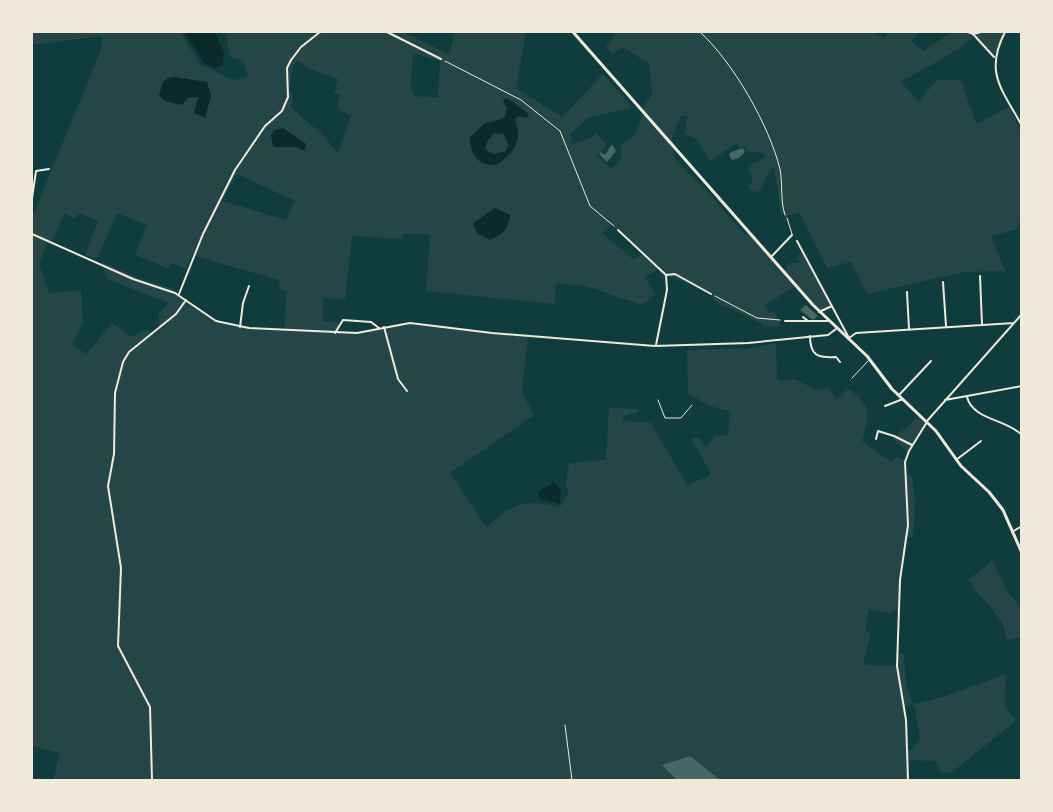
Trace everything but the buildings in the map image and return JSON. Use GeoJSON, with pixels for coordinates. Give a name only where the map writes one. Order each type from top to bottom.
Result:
{"type":"FeatureCollection","features":[{"type":"Feature","properties":{"kind":"main road"},"geometry":{"type":"LineString","coordinates":[[573,32],[819,312],[870,360],[899,395],[927,421],[956,460],[997,501],[1022,553]]}},
{"type":"Feature","properties":{"kind":"street"},"geometry":{"type":"LineString","coordinates":[[179,295],[203,234],[235,170],[265,126],[282,111],[288,98],[287,68],[291,60],[301,47],[320,32]]}},
{"type":"Feature","properties":{"kind":"street"},"geometry":{"type":"LineString","coordinates":[[387,32],[441,59]]}},
{"type":"Feature","properties":{"kind":"street"},"geometry":{"type":"LineString","coordinates":[[968,32],[974,34],[994,57],[1002,88],[1022,126]]}},
{"type":"Feature","properties":{"kind":"street"},"geometry":{"type":"LineString","coordinates":[[974,34],[981,32]]}},
{"type":"Feature","properties":{"kind":"street"},"geometry":{"type":"LineString","coordinates":[[994,57],[1005,32]]}},
{"type":"Feature","properties":{"kind":"street"},"geometry":{"type":"LineString","coordinates":[[32,198],[36,171],[49,169]]}},
{"type":"Feature","properties":{"kind":"street"},"geometry":{"type":"LineString","coordinates":[[618,230],[666,275],[667,290],[655,346]]}},
{"type":"Feature","properties":{"kind":"street"},"geometry":{"type":"LineString","coordinates":[[32,234],[133,279],[179,295],[216,321],[240,327],[357,333],[410,323],[492,333],[655,346],[748,344],[828,335],[836,328]]}},
{"type":"Feature","properties":{"kind":"street"},"geometry":{"type":"LineString","coordinates":[[771,257],[792,235]]}},
{"type":"Feature","properties":{"kind":"street"},"geometry":{"type":"LineString","coordinates":[[797,240],[849,338],[856,333],[1014,323]]}},
{"type":"Feature","properties":{"kind":"street"},"geometry":{"type":"LineString","coordinates":[[666,275],[675,274],[711,294]]}},
{"type":"Feature","properties":{"kind":"street"},"geometry":{"type":"LineString","coordinates":[[980,276],[982,324]]}},
{"type":"Feature","properties":{"kind":"street"},"geometry":{"type":"LineString","coordinates":[[943,282],[946,327]]}},
{"type":"Feature","properties":{"kind":"street"},"geometry":{"type":"LineString","coordinates":[[240,327],[243,303],[249,286]]}},
{"type":"Feature","properties":{"kind":"street"},"geometry":{"type":"LineString","coordinates":[[907,292],[909,329]]}},
{"type":"Feature","properties":{"kind":"street"},"geometry":{"type":"LineString","coordinates":[[152,780],[150,707],[118,646],[121,568],[108,486],[114,454],[115,393],[123,362],[129,352],[176,314],[186,300]]}},
{"type":"Feature","properties":{"kind":"street"},"geometry":{"type":"LineString","coordinates":[[819,312],[832,306]]}},
{"type":"Feature","properties":{"kind":"street"},"geometry":{"type":"LineString","coordinates":[[908,780],[906,720],[897,666],[900,580],[908,525],[905,462],[927,421],[1022,314]]}},
{"type":"Feature","properties":{"kind":"street"},"geometry":{"type":"LineString","coordinates":[[803,317],[808,321]]}},
{"type":"Feature","properties":{"kind":"street"},"geometry":{"type":"LineString","coordinates":[[335,333],[343,320],[371,322],[379,328]]}},
{"type":"Feature","properties":{"kind":"street"},"geometry":{"type":"LineString","coordinates":[[785,321],[828,321]]}},
{"type":"Feature","properties":{"kind":"street"},"geometry":{"type":"LineString","coordinates":[[384,327],[398,379],[407,391]]}},
{"type":"Feature","properties":{"kind":"street"},"geometry":{"type":"LineString","coordinates":[[810,336],[809,346],[813,354],[822,358],[836,357],[840,362]]}},
{"type":"Feature","properties":{"kind":"street"},"geometry":{"type":"LineString","coordinates":[[899,395],[931,361]]}},
{"type":"Feature","properties":{"kind":"street"},"geometry":{"type":"LineString","coordinates":[[945,400],[1022,386]]}},
{"type":"Feature","properties":{"kind":"street"},"geometry":{"type":"LineString","coordinates":[[967,397],[972,409],[1015,429],[1022,435]]}},
{"type":"Feature","properties":{"kind":"street"},"geometry":{"type":"LineString","coordinates":[[885,406],[903,399]]}},
{"type":"Feature","properties":{"kind":"street"},"geometry":{"type":"LineString","coordinates":[[876,439],[878,431],[894,436],[912,446]]}},
{"type":"Feature","properties":{"kind":"street"},"geometry":{"type":"LineString","coordinates":[[956,460],[981,441]]}},
{"type":"Feature","properties":{"kind":"street"},"geometry":{"type":"LineString","coordinates":[[1012,532],[1022,526]]}},
{"type":"Feature","properties":{"kind":"lane"},"geometry":{"type":"LineString","coordinates":[[787,218],[792,235]]}},
{"type":"Feature","properties":{"kind":"lane"},"geometry":{"type":"LineString","coordinates":[[852,378],[870,360]]}},
{"type":"Feature","properties":{"kind":"lane"},"geometry":{"type":"LineString","coordinates":[[658,400],[665,418],[670,419],[681,418],[693,405]]}},
{"type":"Feature","properties":{"kind":"path"},"geometry":{"type":"LineString","coordinates":[[700,32],[740,77],[752,102],[777,161],[785,213]]}},
{"type":"Feature","properties":{"kind":"path"},"geometry":{"type":"LineString","coordinates":[[441,59],[521,100],[560,131],[590,206],[618,230]]}},
{"type":"Feature","properties":{"kind":"path"},"geometry":{"type":"LineString","coordinates":[[711,294],[757,318],[785,321]]}},
{"type":"Feature","properties":{"kind":"path"},"geometry":{"type":"LineString","coordinates":[[565,725],[572,780]]}},
{"type":"Feature","properties":{"kind":"shaded area"},"geometry":{"type":"Polygon","coordinates":[[[32,32],[180,32],[200,64],[233,80],[248,77],[243,61],[230,57],[225,32],[403,32],[449,54],[455,32],[526,32],[516,88],[562,117],[603,74],[633,108],[589,117],[571,134],[571,144],[589,139],[596,133],[607,145],[597,155],[611,169],[622,158],[620,156],[621,144],[635,136],[645,105],[652,94],[649,64],[623,47],[613,54],[606,47],[616,34],[613,32],[873,32],[885,38],[888,32],[919,32],[911,41],[923,51],[952,32],[972,32],[970,35],[974,37],[965,44],[901,82],[919,101],[937,80],[961,80],[976,124],[1010,106],[1021,133],[1022,222],[1018,223],[1018,229],[991,236],[1005,271],[964,272],[867,294],[851,262],[827,268],[799,212],[786,217],[781,213],[774,167],[769,171],[760,191],[753,192],[749,187],[753,180],[748,166],[764,158],[765,153],[747,151],[745,146],[740,148],[737,143],[710,161],[696,139],[685,134],[687,115],[681,116],[672,136],[675,160],[707,191],[746,236],[750,232],[784,272],[789,263],[800,263],[798,254],[803,251],[832,306],[819,312],[796,286],[765,305],[769,313],[773,311],[779,319],[780,326],[763,327],[763,324],[714,301],[711,294],[673,277],[664,276],[658,269],[644,277],[656,294],[642,305],[586,286],[556,284],[555,304],[426,291],[430,234],[403,234],[402,239],[352,236],[345,299],[323,298],[323,321],[339,322],[338,332],[359,331],[404,323],[528,336],[522,392],[534,415],[450,473],[486,527],[512,508],[520,505],[537,503],[560,507],[569,493],[566,485],[569,463],[606,460],[609,408],[639,409],[636,413],[623,416],[623,421],[651,423],[687,485],[709,476],[711,474],[691,438],[699,438],[706,448],[715,436],[728,435],[730,411],[709,406],[688,393],[687,350],[751,348],[776,343],[777,380],[796,380],[819,391],[827,387],[837,400],[847,390],[851,390],[863,403],[868,413],[862,441],[891,462],[897,457],[905,461],[906,473],[912,477],[915,502],[913,537],[906,537],[902,557],[899,611],[892,610],[891,613],[869,609],[865,631],[871,633],[863,665],[897,666],[897,652],[904,654],[906,684],[913,704],[943,697],[1006,674],[1005,703],[1007,710],[1017,720],[951,773],[940,772],[936,761],[906,760],[908,780],[53,780],[60,753],[32,746],[32,218],[100,52],[103,36],[32,45],[32,32]],[[413,53],[411,86],[414,96],[438,98],[440,61],[413,53]],[[297,60],[293,66],[289,90],[293,95],[291,107],[323,135],[338,154],[351,115],[339,110],[337,105],[340,95],[334,93],[338,79],[309,69],[297,60]],[[237,174],[222,201],[286,220],[295,201],[237,174]],[[78,213],[75,218],[64,214],[52,241],[48,240],[39,264],[49,293],[81,290],[83,323],[72,344],[86,354],[112,323],[132,337],[147,329],[154,334],[160,330],[158,315],[169,303],[107,279],[102,262],[143,280],[172,288],[220,323],[284,331],[287,292],[280,290],[279,280],[192,255],[186,269],[171,263],[169,269],[135,255],[147,225],[117,213],[97,259],[85,255],[98,221],[78,213]],[[611,224],[602,233],[633,259],[645,253],[611,224]],[[912,704],[904,707],[907,751],[913,748],[920,739],[915,708],[912,704]]]}},
{"type":"Feature","properties":{"kind":"shaded area"},"geometry":{"type":"Polygon","coordinates":[[[184,32],[215,32],[224,53],[222,65],[215,68],[204,63],[184,32]]]}},
{"type":"Feature","properties":{"kind":"shaded area"},"geometry":{"type":"Polygon","coordinates":[[[1005,32],[994,57],[973,34],[1005,32]]]}},
{"type":"Feature","properties":{"kind":"shaded area"},"geometry":{"type":"Polygon","coordinates":[[[167,78],[207,82],[211,96],[205,118],[194,113],[198,97],[188,98],[182,105],[165,101],[159,95],[163,82],[167,78]]]}},
{"type":"Feature","properties":{"kind":"shaded area"},"geometry":{"type":"Polygon","coordinates":[[[507,98],[529,114],[527,118],[518,116],[515,120],[517,140],[508,156],[497,165],[485,164],[476,158],[470,137],[484,124],[504,118],[507,109],[503,100],[507,98]],[[494,133],[485,149],[493,154],[506,151],[508,144],[504,134],[494,133]]]}},
{"type":"Feature","properties":{"kind":"shaded area"},"geometry":{"type":"Polygon","coordinates":[[[283,128],[306,144],[305,151],[296,147],[273,147],[271,135],[275,130],[283,128]]]}},
{"type":"Feature","properties":{"kind":"shaded area"},"geometry":{"type":"Polygon","coordinates":[[[495,208],[510,215],[504,231],[490,240],[477,233],[473,223],[495,208]]]}},
{"type":"Feature","properties":{"kind":"shaded area"},"geometry":{"type":"Polygon","coordinates":[[[920,415],[927,421],[908,452],[893,439],[920,415]]]}},
{"type":"Feature","properties":{"kind":"shaded area"},"geometry":{"type":"Polygon","coordinates":[[[554,482],[561,491],[560,504],[540,499],[538,492],[554,482]]]}},
{"type":"Feature","properties":{"kind":"shaded area"},"geometry":{"type":"Polygon","coordinates":[[[992,561],[1009,594],[1021,607],[1021,637],[1007,640],[1002,622],[968,580],[992,561]]]}}]}
